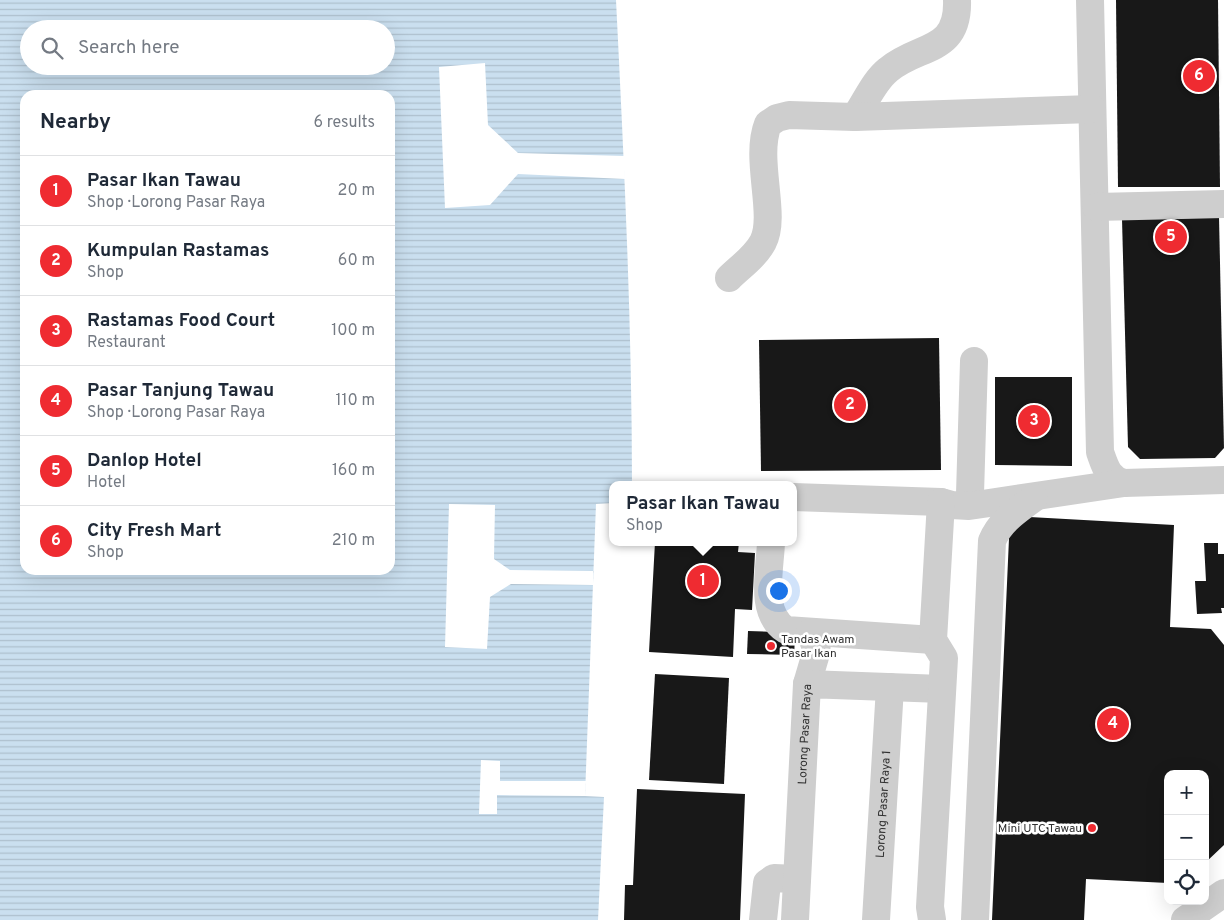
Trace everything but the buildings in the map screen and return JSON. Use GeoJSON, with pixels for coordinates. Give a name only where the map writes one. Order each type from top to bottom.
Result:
{"type":"FeatureCollection","features":[{"type":"Feature","properties":{"kind":"street"},"geometry":{"type":"LineString","coordinates":[[855,117],[885,72],[897,62],[932,49],[945,40],[953,27],[957,12],[957,0]]}},
{"type":"Feature","properties":{"kind":"street"},"geometry":{"type":"LineString","coordinates":[[1090,0],[1100,452],[1109,474],[1124,483]]}},
{"type":"Feature","properties":{"kind":"street"},"geometry":{"type":"LineString","coordinates":[[729,278],[754,255],[764,241],[767,223],[763,146],[768,124],[778,118],[789,115],[855,117],[1092,109]]}},
{"type":"Feature","properties":{"kind":"street"},"geometry":{"type":"LineString","coordinates":[[1096,207],[1224,204]]}},
{"type":"Feature","properties":{"kind":"street"},"geometry":{"type":"LineString","coordinates":[[970,494],[974,361]]}},
{"type":"Feature","properties":{"kind":"street"},"geometry":{"type":"LineString","coordinates":[[941,502],[957,493],[970,494],[1073,481],[1092,471],[1100,452]]}},
{"type":"Feature","properties":{"kind":"street"},"geometry":{"type":"LineString","coordinates":[[797,497],[941,502],[952,505],[976,506],[1124,483],[1224,480]]}},
{"type":"Feature","properties":{"kind":"street"},"geometry":{"type":"LineString","coordinates":[[975,920],[992,541],[997,530],[1034,498]]}},
{"type":"Feature","properties":{"kind":"street"},"geometry":{"type":"LineString","coordinates":[[932,920],[930,907],[944,658],[933,640],[941,502]]}},
{"type":"Feature","properties":{"kind":"street"},"geometry":{"type":"LineString","coordinates":[[771,546],[768,600],[771,613],[777,624],[786,630],[933,640]]}},
{"type":"Feature","properties":{"kind":"street"},"geometry":{"type":"LineString","coordinates":[[807,684],[817,650],[810,633]]}},
{"type":"Feature","properties":{"kind":"street","name":"Lorong Pasar Raya"},"geometry":{"type":"LineString","coordinates":[[795,920],[807,684],[942,689]]}},
{"type":"Feature","properties":{"kind":"street","name":"Lorong Pasar Raya 1"},"geometry":{"type":"LineString","coordinates":[[876,920],[890,687]]}},
{"type":"Feature","properties":{"kind":"street"},"geometry":{"type":"LineString","coordinates":[[763,920],[767,883],[774,878],[797,879]]}},
{"type":"Feature","properties":{"kind":"street"},"geometry":{"type":"LineString","coordinates":[[1185,920],[1219,898],[1224,892]]}},
{"type":"Feature","properties":{"kind":"water"},"geometry":{"type":"Polygon","coordinates":[[[0,0],[616,0],[625,182],[632,481],[609,481],[609,503],[596,504],[585,796],[604,797],[598,920],[0,920],[0,0]]]}},
{"type":"Feature","properties":{"kind":"pier"},"geometry":{"type":"Polygon","coordinates":[[[485,63],[488,125],[518,153],[624,156],[625,179],[518,174],[490,205],[445,208],[439,67],[485,63]]]}},
{"type":"Feature","properties":{"kind":"pier"},"geometry":{"type":"Polygon","coordinates":[[[449,504],[495,505],[494,559],[510,570],[593,571],[593,585],[511,584],[490,597],[487,649],[445,647],[449,504]]]}},
{"type":"Feature","properties":{"kind":"pier"},"geometry":{"type":"Polygon","coordinates":[[[481,760],[500,761],[500,781],[586,781],[585,796],[497,795],[497,814],[479,814],[481,760]]]}},
{"type":"Feature","properties":{"kind":"place","name":"City Fresh Mart"},"geometry":{"type":"Point","coordinates":[1199,76]}},
{"type":"Feature","properties":{"kind":"place","name":"Danlop Hotel"},"geometry":{"type":"Point","coordinates":[1171,237]}},
{"type":"Feature","properties":{"kind":"place","name":"Kumpulan Rastamas"},"geometry":{"type":"Point","coordinates":[850,405]}},
{"type":"Feature","properties":{"kind":"place","name":"Rastamas Food Court"},"geometry":{"type":"Point","coordinates":[1034,421]}},
{"type":"Feature","properties":{"kind":"place","name":"Pasar Ikan Tawau"},"geometry":{"type":"Point","coordinates":[703,581]}},
{"type":"Feature","properties":{"kind":"place","name":"Tandas Awam Pasar Ikan"},"geometry":{"type":"Point","coordinates":[771,646]}},
{"type":"Feature","properties":{"kind":"place","name":"Pasar Tanjung Tawau"},"geometry":{"type":"Point","coordinates":[1113,724]}},
{"type":"Feature","properties":{"kind":"place","name":"Mini UTC Tawau"},"geometry":{"type":"Point","coordinates":[1092,828]}}]}
